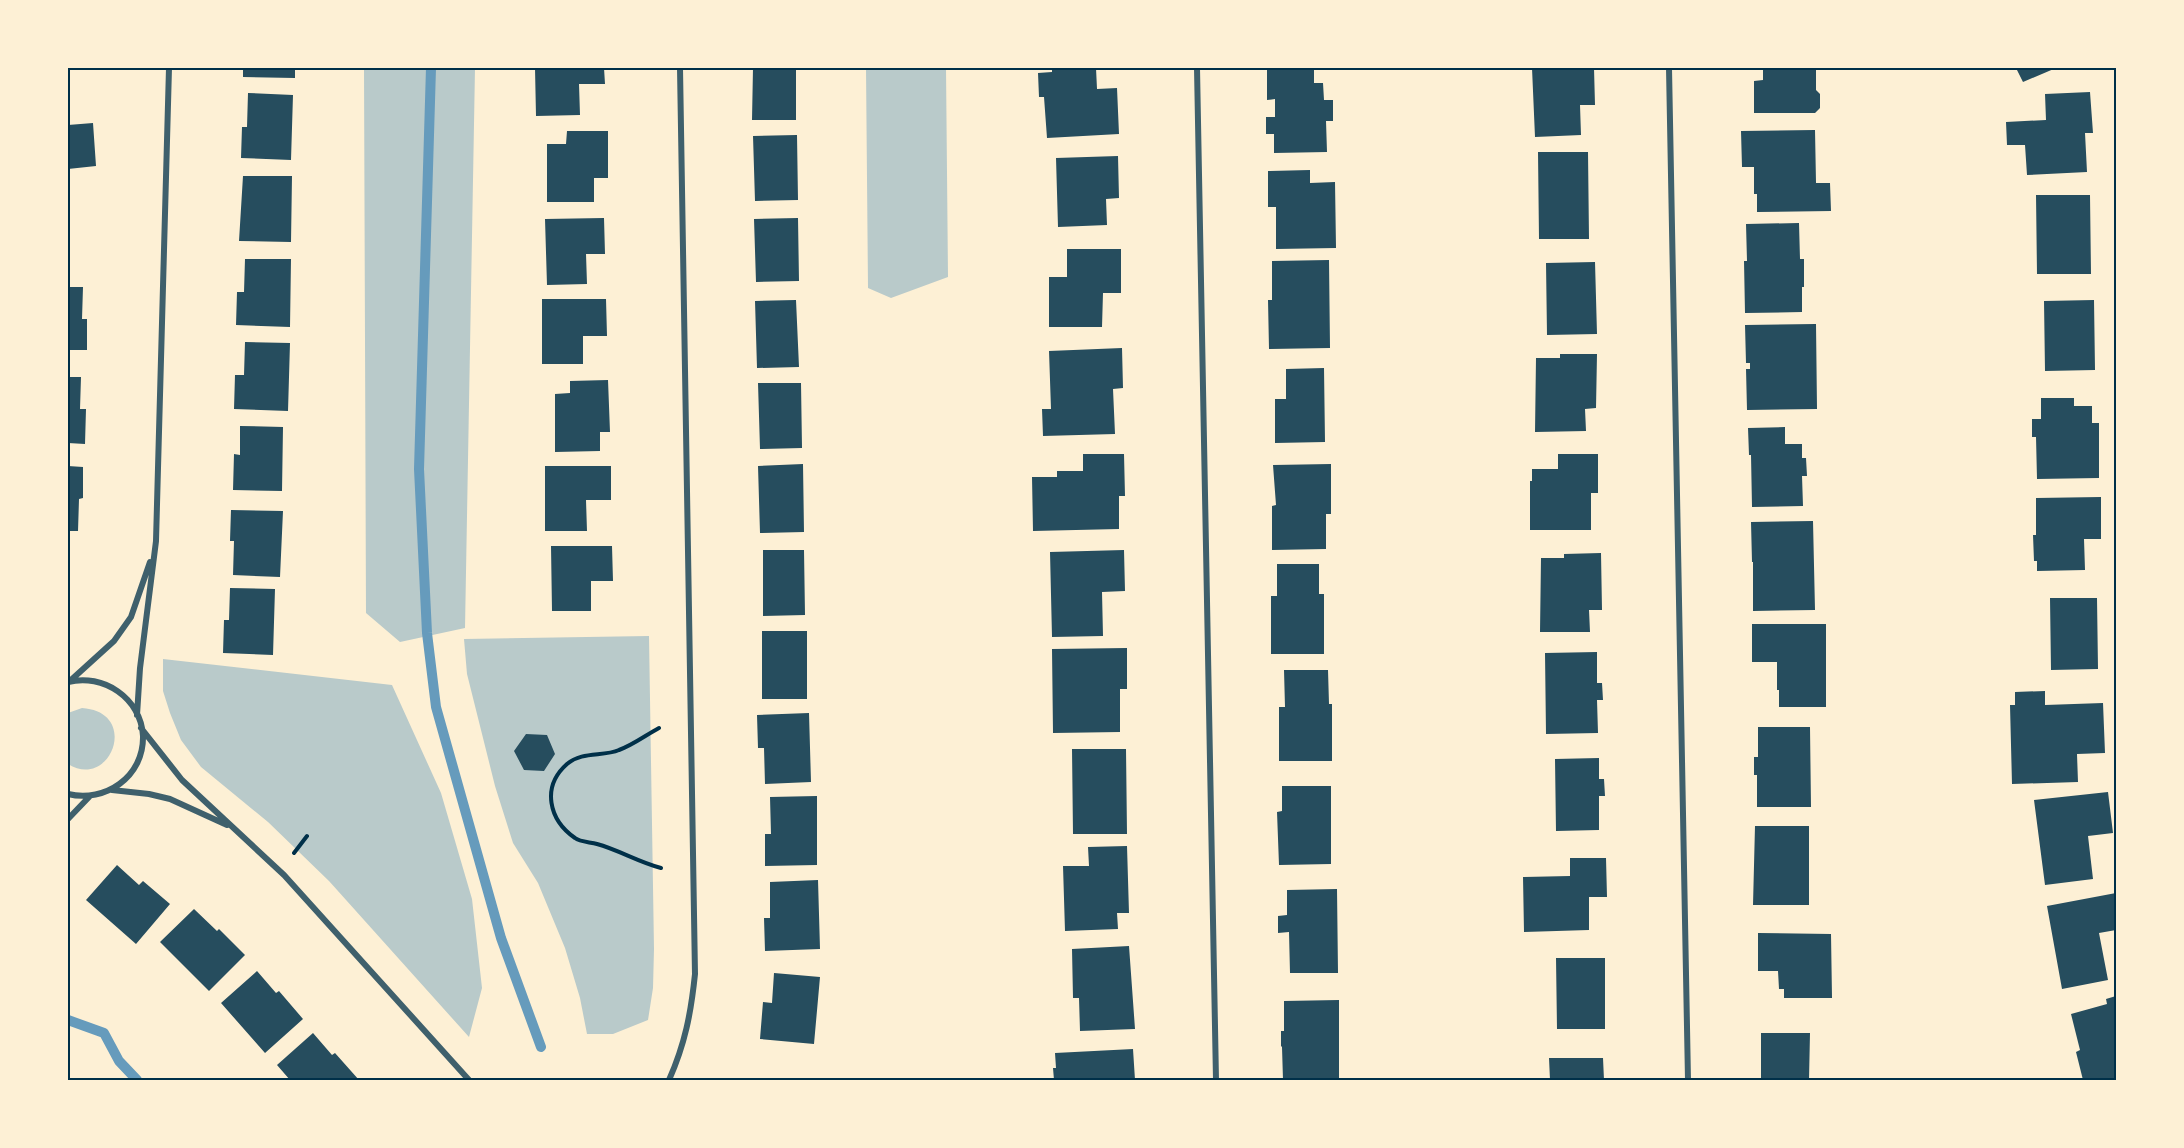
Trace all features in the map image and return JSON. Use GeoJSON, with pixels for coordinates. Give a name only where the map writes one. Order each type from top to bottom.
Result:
{"type":"FeatureCollection","features":[{"type":"Feature","properties":{"kind":"street"},"geometry":{"type":"LineString","coordinates":[[137,715],[140,668],[156,542],[169,68]]}},
{"type":"Feature","properties":{"kind":"street"},"geometry":{"type":"LineString","coordinates":[[669,1080],[682,1051],[695,974],[680,68]]}},
{"type":"Feature","properties":{"kind":"street"},"geometry":{"type":"LineString","coordinates":[[1197,68],[1216,1080]]}},
{"type":"Feature","properties":{"kind":"street"},"geometry":{"type":"LineString","coordinates":[[1670,68],[1688,1080]]}},
{"type":"Feature","properties":{"kind":"street"},"geometry":{"type":"LineString","coordinates":[[69,681],[114,641],[131,617],[144,585],[156,542]]}},
{"type":"Feature","properties":{"kind":"street"},"geometry":{"type":"LineString","coordinates":[[68,794],[81,797],[100,795],[118,786],[132,772],[140,755],[143,735],[131,703],[119,691],[104,683],[87,679],[69,681]]}},
{"type":"Feature","properties":{"kind":"street"},"geometry":{"type":"LineString","coordinates":[[141,728],[182,780],[284,875],[469,1080]]}},
{"type":"Feature","properties":{"kind":"street"},"geometry":{"type":"LineString","coordinates":[[111,790],[170,799],[233,828]]}},
{"type":"Feature","properties":{"kind":"street"},"geometry":{"type":"LineString","coordinates":[[68,819],[90,796]]}},
{"type":"Feature","properties":{"kind":"path"},"geometry":{"type":"LineString","coordinates":[[659,728],[618,751],[585,755],[567,764],[554,782],[550,804],[560,824],[576,840],[616,849],[645,864],[661,868]]}},
{"type":"Feature","properties":{"kind":"path"},"geometry":{"type":"LineString","coordinates":[[294,853],[307,836]]}},
{"type":"Feature","properties":{"kind":"shaded area"},"geometry":{"type":"Polygon","coordinates":[[[364,68],[475,68],[465,628],[400,642],[366,613],[364,68]]]}},
{"type":"Feature","properties":{"kind":"shaded area"},"geometry":{"type":"Polygon","coordinates":[[[866,68],[946,68],[948,277],[891,298],[868,288],[866,68]]]}},
{"type":"Feature","properties":{"kind":"shaded area"},"geometry":{"type":"Polygon","coordinates":[[[649,636],[653,988],[648,1020],[613,1034],[587,1034],[580,998],[565,948],[538,883],[513,843],[495,786],[467,674],[464,639],[649,636]]]}},
{"type":"Feature","properties":{"kind":"shaded area"},"geometry":{"type":"Polygon","coordinates":[[[163,659],[392,685],[441,793],[472,899],[482,988],[469,1037],[329,881],[268,822],[201,767],[181,740],[170,713],[163,691],[163,659]]]}},
{"type":"Feature","properties":{"kind":"shaded area"},"geometry":{"type":"Polygon","coordinates":[[[82,708],[100,713],[111,722],[115,735],[113,748],[106,759],[96,767],[83,770],[68,764],[68,713],[82,708]]]}},
{"type":"Feature","properties":{"kind":"building"},"geometry":{"type":"Polygon","coordinates":[[[243,68],[295,68],[295,78],[243,77],[243,68]]]}},
{"type":"Feature","properties":{"kind":"building"},"geometry":{"type":"Polygon","coordinates":[[[535,68],[604,68],[605,84],[579,84],[580,115],[536,116],[535,68]]]}},
{"type":"Feature","properties":{"kind":"building"},"geometry":{"type":"Polygon","coordinates":[[[753,68],[796,68],[796,120],[752,120],[753,68]]]}},
{"type":"Feature","properties":{"kind":"building"},"geometry":{"type":"Polygon","coordinates":[[[1052,68],[1096,68],[1097,89],[1117,88],[1119,134],[1047,138],[1044,97],[1039,97],[1038,73],[1052,72],[1052,68]]]}},
{"type":"Feature","properties":{"kind":"building"},"geometry":{"type":"Polygon","coordinates":[[[1267,68],[1314,68],[1314,83],[1323,83],[1324,100],[1333,100],[1333,121],[1326,121],[1327,152],[1274,153],[1274,134],[1266,134],[1266,117],[1275,117],[1275,99],[1267,100],[1267,68]]]}},
{"type":"Feature","properties":{"kind":"building"},"geometry":{"type":"Polygon","coordinates":[[[1532,68],[1594,68],[1595,105],[1580,105],[1581,135],[1535,137],[1532,68]]]}},
{"type":"Feature","properties":{"kind":"building"},"geometry":{"type":"Polygon","coordinates":[[[1763,68],[1816,68],[1816,90],[1820,94],[1820,108],[1815,113],[1754,113],[1754,81],[1763,80],[1763,68]]]}},
{"type":"Feature","properties":{"kind":"building"},"geometry":{"type":"Polygon","coordinates":[[[2016,68],[2056,68],[2023,82],[2016,68]]]}},
{"type":"Feature","properties":{"kind":"building"},"geometry":{"type":"Polygon","coordinates":[[[2090,92],[2093,133],[2085,133],[2087,172],[2027,175],[2025,145],[2007,145],[2006,122],[2046,120],[2045,94],[2090,92]]]}},
{"type":"Feature","properties":{"kind":"building"},"geometry":{"type":"Polygon","coordinates":[[[248,93],[293,95],[291,160],[241,158],[242,127],[247,127],[248,93]]]}},
{"type":"Feature","properties":{"kind":"building"},"geometry":{"type":"Polygon","coordinates":[[[93,123],[96,166],[68,169],[68,125],[93,123]]]}},
{"type":"Feature","properties":{"kind":"building"},"geometry":{"type":"Polygon","coordinates":[[[1815,130],[1816,183],[1830,183],[1831,211],[1757,212],[1754,167],[1742,167],[1741,131],[1815,130]]]}},
{"type":"Feature","properties":{"kind":"building"},"geometry":{"type":"Polygon","coordinates":[[[567,131],[608,131],[608,178],[594,178],[594,202],[547,202],[547,144],[566,144],[567,131]]]}},
{"type":"Feature","properties":{"kind":"building"},"geometry":{"type":"Polygon","coordinates":[[[797,135],[798,200],[755,201],[753,136],[797,135]]]}},
{"type":"Feature","properties":{"kind":"building"},"geometry":{"type":"Polygon","coordinates":[[[1538,152],[1588,152],[1589,239],[1539,239],[1538,152]]]}},
{"type":"Feature","properties":{"kind":"building"},"geometry":{"type":"Polygon","coordinates":[[[1118,156],[1119,198],[1106,199],[1107,225],[1058,227],[1056,158],[1118,156]]]}},
{"type":"Feature","properties":{"kind":"building"},"geometry":{"type":"Polygon","coordinates":[[[1310,170],[1310,183],[1335,182],[1336,248],[1276,249],[1276,207],[1268,207],[1268,171],[1310,170]]]}},
{"type":"Feature","properties":{"kind":"building"},"geometry":{"type":"Polygon","coordinates":[[[243,176],[292,176],[291,242],[239,241],[243,176]]]}},
{"type":"Feature","properties":{"kind":"building"},"geometry":{"type":"Polygon","coordinates":[[[2036,195],[2090,195],[2091,274],[2037,274],[2036,195]]]}},
{"type":"Feature","properties":{"kind":"building"},"geometry":{"type":"Polygon","coordinates":[[[604,218],[605,254],[586,254],[587,284],[547,285],[545,219],[604,218]]]}},
{"type":"Feature","properties":{"kind":"building"},"geometry":{"type":"Polygon","coordinates":[[[798,218],[799,281],[756,282],[754,219],[798,218]]]}},
{"type":"Feature","properties":{"kind":"building"},"geometry":{"type":"Polygon","coordinates":[[[1799,223],[1800,259],[1804,259],[1802,312],[1745,313],[1746,224],[1799,223]]]}},
{"type":"Feature","properties":{"kind":"building"},"geometry":{"type":"Polygon","coordinates":[[[1067,249],[1121,249],[1121,293],[1103,293],[1102,327],[1049,327],[1049,277],[1067,277],[1067,249]]]}},
{"type":"Feature","properties":{"kind":"building"},"geometry":{"type":"Polygon","coordinates":[[[245,259],[291,259],[290,327],[236,325],[237,292],[244,292],[245,259]]]}},
{"type":"Feature","properties":{"kind":"building"},"geometry":{"type":"Polygon","coordinates":[[[1329,260],[1330,348],[1269,349],[1268,300],[1272,300],[1272,261],[1329,260]]]}},
{"type":"Feature","properties":{"kind":"building"},"geometry":{"type":"Polygon","coordinates":[[[1595,262],[1597,334],[1547,335],[1546,263],[1595,262]]]}},
{"type":"Feature","properties":{"kind":"building"},"geometry":{"type":"Polygon","coordinates":[[[68,287],[83,287],[82,319],[87,319],[87,350],[68,350],[68,287]]]}},
{"type":"Feature","properties":{"kind":"building"},"geometry":{"type":"Polygon","coordinates":[[[542,299],[606,299],[607,336],[583,336],[583,364],[542,364],[542,299]]]}},
{"type":"Feature","properties":{"kind":"building"},"geometry":{"type":"Polygon","coordinates":[[[796,300],[799,367],[757,368],[755,301],[796,300]]]}},
{"type":"Feature","properties":{"kind":"building"},"geometry":{"type":"Polygon","coordinates":[[[2094,300],[2095,370],[2045,371],[2044,301],[2094,300]]]}},
{"type":"Feature","properties":{"kind":"building"},"geometry":{"type":"Polygon","coordinates":[[[1816,324],[1817,409],[1747,410],[1746,369],[1750,369],[1750,363],[1746,363],[1745,325],[1816,324]]]}},
{"type":"Feature","properties":{"kind":"building"},"geometry":{"type":"Polygon","coordinates":[[[245,342],[290,343],[288,411],[234,409],[235,375],[244,375],[245,342]]]}},
{"type":"Feature","properties":{"kind":"building"},"geometry":{"type":"Polygon","coordinates":[[[1122,348],[1123,388],[1113,389],[1115,434],[1043,436],[1042,409],[1051,409],[1049,351],[1122,348]]]}},
{"type":"Feature","properties":{"kind":"building"},"geometry":{"type":"Polygon","coordinates":[[[1560,354],[1597,354],[1596,408],[1585,409],[1586,431],[1535,432],[1536,358],[1560,358],[1560,354]]]}},
{"type":"Feature","properties":{"kind":"building"},"geometry":{"type":"Polygon","coordinates":[[[1324,368],[1325,442],[1275,443],[1275,399],[1286,399],[1286,369],[1324,368]]]}},
{"type":"Feature","properties":{"kind":"building"},"geometry":{"type":"Polygon","coordinates":[[[68,377],[81,377],[80,409],[86,409],[85,444],[68,443],[68,377]]]}},
{"type":"Feature","properties":{"kind":"building"},"geometry":{"type":"Polygon","coordinates":[[[608,380],[610,432],[600,432],[600,451],[555,452],[555,394],[570,393],[570,381],[608,380]]]}},
{"type":"Feature","properties":{"kind":"building"},"geometry":{"type":"Polygon","coordinates":[[[758,383],[801,383],[802,448],[760,449],[758,383]]]}},
{"type":"Feature","properties":{"kind":"building"},"geometry":{"type":"Polygon","coordinates":[[[2041,398],[2074,398],[2074,406],[2092,406],[2092,423],[2099,423],[2099,478],[2037,479],[2036,437],[2032,437],[2032,419],[2041,419],[2041,398]]]}},
{"type":"Feature","properties":{"kind":"building"},"geometry":{"type":"Polygon","coordinates":[[[240,426],[283,427],[282,491],[233,490],[234,454],[240,455],[240,426]]]}},
{"type":"Feature","properties":{"kind":"building"},"geometry":{"type":"Polygon","coordinates":[[[1785,427],[1785,444],[1802,444],[1802,458],[1806,458],[1807,476],[1802,476],[1803,506],[1752,507],[1748,428],[1785,427]]]}},
{"type":"Feature","properties":{"kind":"building"},"geometry":{"type":"Polygon","coordinates":[[[1083,454],[1124,454],[1125,496],[1119,496],[1119,529],[1033,531],[1032,477],[1057,477],[1057,471],[1083,471],[1083,454]]]}},
{"type":"Feature","properties":{"kind":"building"},"geometry":{"type":"Polygon","coordinates":[[[1558,454],[1598,454],[1598,493],[1591,493],[1591,530],[1530,530],[1532,469],[1558,469],[1558,454]]]}},
{"type":"Feature","properties":{"kind":"building"},"geometry":{"type":"Polygon","coordinates":[[[803,464],[804,532],[760,533],[758,466],[803,464]]]}},
{"type":"Feature","properties":{"kind":"building"},"geometry":{"type":"Polygon","coordinates":[[[1331,464],[1331,514],[1326,514],[1326,549],[1272,550],[1272,506],[1276,505],[1273,465],[1331,464]]]}},
{"type":"Feature","properties":{"kind":"building"},"geometry":{"type":"Polygon","coordinates":[[[68,466],[83,467],[83,498],[79,499],[78,531],[68,531],[68,466]]]}},
{"type":"Feature","properties":{"kind":"building"},"geometry":{"type":"Polygon","coordinates":[[[545,466],[611,466],[611,500],[586,500],[587,531],[545,531],[545,466]]]}},
{"type":"Feature","properties":{"kind":"building"},"geometry":{"type":"Polygon","coordinates":[[[2101,497],[2101,539],[2084,539],[2085,570],[2037,571],[2037,561],[2034,561],[2033,535],[2036,535],[2036,498],[2101,497]]]}},
{"type":"Feature","properties":{"kind":"building"},"geometry":{"type":"Polygon","coordinates":[[[231,510],[283,511],[280,577],[233,575],[234,541],[230,541],[231,510]]]}},
{"type":"Feature","properties":{"kind":"building"},"geometry":{"type":"Polygon","coordinates":[[[1813,521],[1815,610],[1753,611],[1751,522],[1813,521]]]}},
{"type":"Feature","properties":{"kind":"building"},"geometry":{"type":"Polygon","coordinates":[[[551,546],[612,546],[613,581],[591,581],[591,611],[552,611],[551,546]]]}},
{"type":"Feature","properties":{"kind":"building"},"geometry":{"type":"Polygon","coordinates":[[[763,550],[804,550],[805,615],[763,616],[763,550]]]}},
{"type":"Feature","properties":{"kind":"building"},"geometry":{"type":"Polygon","coordinates":[[[1124,550],[1125,591],[1102,592],[1103,636],[1052,637],[1050,552],[1124,550]]]}},
{"type":"Feature","properties":{"kind":"building"},"geometry":{"type":"Polygon","coordinates":[[[1601,553],[1602,610],[1589,610],[1590,632],[1540,632],[1541,558],[1564,558],[1564,554],[1601,553]]]}},
{"type":"Feature","properties":{"kind":"building"},"geometry":{"type":"Polygon","coordinates":[[[1277,564],[1319,564],[1319,594],[1324,594],[1324,654],[1271,654],[1271,596],[1277,596],[1277,564]]]}},
{"type":"Feature","properties":{"kind":"building"},"geometry":{"type":"Polygon","coordinates":[[[230,588],[275,589],[273,655],[223,653],[224,620],[229,620],[230,588]]]}},
{"type":"Feature","properties":{"kind":"building"},"geometry":{"type":"Polygon","coordinates":[[[2050,598],[2097,598],[2098,669],[2051,670],[2050,598]]]}},
{"type":"Feature","properties":{"kind":"building"},"geometry":{"type":"Polygon","coordinates":[[[1752,624],[1826,624],[1826,707],[1779,707],[1777,662],[1752,662],[1752,624]]]}},
{"type":"Feature","properties":{"kind":"building"},"geometry":{"type":"Polygon","coordinates":[[[762,631],[807,631],[807,699],[762,699],[762,631]]]}},
{"type":"Feature","properties":{"kind":"building"},"geometry":{"type":"Polygon","coordinates":[[[1127,648],[1127,689],[1120,689],[1120,732],[1053,733],[1052,649],[1127,648]]]}},
{"type":"Feature","properties":{"kind":"building"},"geometry":{"type":"Polygon","coordinates":[[[1597,652],[1597,683],[1602,683],[1603,700],[1597,700],[1598,733],[1546,734],[1545,653],[1597,652]]]}},
{"type":"Feature","properties":{"kind":"building"},"geometry":{"type":"Polygon","coordinates":[[[1284,670],[1328,670],[1329,704],[1332,704],[1332,761],[1279,761],[1279,707],[1285,707],[1284,670]]]}},
{"type":"Feature","properties":{"kind":"building"},"geometry":{"type":"Polygon","coordinates":[[[2045,691],[2045,705],[2103,703],[2105,753],[2077,754],[2078,782],[2012,784],[2010,705],[2015,705],[2015,692],[2045,691]]]}},
{"type":"Feature","properties":{"kind":"building"},"geometry":{"type":"Polygon","coordinates":[[[809,713],[811,782],[765,784],[764,748],[758,748],[757,715],[809,713]]]}},
{"type":"Feature","properties":{"kind":"building"},"geometry":{"type":"Polygon","coordinates":[[[1758,727],[1810,727],[1811,807],[1757,807],[1757,775],[1754,775],[1754,757],[1758,757],[1758,727]]]}},
{"type":"Feature","properties":{"kind":"building"},"geometry":{"type":"Polygon","coordinates":[[[526,734],[547,735],[555,754],[544,771],[524,770],[514,751],[526,734]]]}},
{"type":"Feature","properties":{"kind":"building"},"geometry":{"type":"Polygon","coordinates":[[[1072,749],[1126,749],[1127,834],[1073,834],[1072,749]]]}},
{"type":"Feature","properties":{"kind":"building"},"geometry":{"type":"Polygon","coordinates":[[[1599,758],[1599,779],[1604,779],[1605,796],[1599,796],[1599,830],[1556,831],[1555,759],[1599,758]]]}},
{"type":"Feature","properties":{"kind":"building"},"geometry":{"type":"Polygon","coordinates":[[[1282,786],[1331,786],[1331,864],[1279,865],[1277,812],[1282,811],[1282,786]]]}},
{"type":"Feature","properties":{"kind":"building"},"geometry":{"type":"Polygon","coordinates":[[[2108,792],[2113,833],[2088,836],[2093,879],[2045,885],[2034,800],[2108,792]]]}},
{"type":"Feature","properties":{"kind":"building"},"geometry":{"type":"Polygon","coordinates":[[[817,796],[817,865],[765,866],[765,834],[771,834],[770,797],[817,796]]]}},
{"type":"Feature","properties":{"kind":"building"},"geometry":{"type":"Polygon","coordinates":[[[1755,826],[1809,826],[1809,905],[1753,905],[1755,826]]]}},
{"type":"Feature","properties":{"kind":"building"},"geometry":{"type":"Polygon","coordinates":[[[1127,846],[1129,913],[1117,913],[1118,929],[1065,931],[1063,866],[1089,866],[1088,847],[1127,846]]]}},
{"type":"Feature","properties":{"kind":"building"},"geometry":{"type":"Polygon","coordinates":[[[1570,858],[1606,858],[1607,897],[1589,897],[1589,930],[1524,932],[1523,877],[1570,876],[1570,858]]]}},
{"type":"Feature","properties":{"kind":"building"},"geometry":{"type":"Polygon","coordinates":[[[117,865],[139,885],[143,881],[170,904],[136,944],[86,900],[117,865]]]}},
{"type":"Feature","properties":{"kind":"building"},"geometry":{"type":"Polygon","coordinates":[[[818,880],[820,949],[765,951],[764,918],[770,918],[770,882],[818,880]]]}},
{"type":"Feature","properties":{"kind":"building"},"geometry":{"type":"Polygon","coordinates":[[[1337,889],[1338,973],[1290,973],[1289,932],[1278,933],[1278,916],[1287,915],[1287,890],[1337,889]]]}},
{"type":"Feature","properties":{"kind":"building"},"geometry":{"type":"Polygon","coordinates":[[[2116,893],[2116,930],[2099,933],[2108,980],[2062,989],[2047,906],[2116,893]]]}},
{"type":"Feature","properties":{"kind":"building"},"geometry":{"type":"Polygon","coordinates":[[[194,909],[217,931],[219,929],[245,955],[209,991],[160,942],[194,909]]]}},
{"type":"Feature","properties":{"kind":"building"},"geometry":{"type":"Polygon","coordinates":[[[1758,933],[1831,934],[1832,998],[1784,998],[1784,989],[1779,989],[1778,971],[1758,971],[1758,933]]]}},
{"type":"Feature","properties":{"kind":"building"},"geometry":{"type":"Polygon","coordinates":[[[1129,946],[1135,1029],[1080,1031],[1079,998],[1073,998],[1072,949],[1129,946]]]}},
{"type":"Feature","properties":{"kind":"building"},"geometry":{"type":"Polygon","coordinates":[[[1556,958],[1605,958],[1605,1029],[1557,1029],[1556,958]]]}},
{"type":"Feature","properties":{"kind":"building"},"geometry":{"type":"Polygon","coordinates":[[[257,971],[276,993],[279,991],[303,1019],[265,1053],[221,1003],[257,971]]]}},
{"type":"Feature","properties":{"kind":"building"},"geometry":{"type":"Polygon","coordinates":[[[774,973],[820,977],[814,1044],[760,1039],[763,1002],[772,1003],[774,973]]]}},
{"type":"Feature","properties":{"kind":"building"},"geometry":{"type":"Polygon","coordinates":[[[2116,996],[2116,1080],[2083,1080],[2076,1052],[2080,1050],[2071,1014],[2107,1004],[2106,999],[2116,996]]]}},
{"type":"Feature","properties":{"kind":"building"},"geometry":{"type":"Polygon","coordinates":[[[1339,1000],[1339,1080],[1283,1080],[1281,1031],[1284,1031],[1284,1001],[1339,1000]]]}},
{"type":"Feature","properties":{"kind":"building"},"geometry":{"type":"Polygon","coordinates":[[[313,1033],[332,1055],[335,1053],[359,1080],[290,1080],[277,1065],[313,1033]]]}},
{"type":"Feature","properties":{"kind":"building"},"geometry":{"type":"Polygon","coordinates":[[[1761,1033],[1810,1033],[1809,1080],[1761,1080],[1761,1033]]]}},
{"type":"Feature","properties":{"kind":"building"},"geometry":{"type":"Polygon","coordinates":[[[1133,1049],[1135,1080],[1054,1080],[1055,1053],[1133,1049]]]}},
{"type":"Feature","properties":{"kind":"building"},"geometry":{"type":"Polygon","coordinates":[[[1549,1058],[1603,1058],[1604,1080],[1550,1080],[1549,1058]]]}},
{"type":"Feature","properties":{"kind":"waterway"},"geometry":{"type":"LineString","coordinates":[[431,68],[419,469],[427,633],[436,707],[501,938],[541,1047]]}},
{"type":"Feature","properties":{"kind":"waterway"},"geometry":{"type":"LineString","coordinates":[[68,1020],[104,1033],[119,1061],[137,1080]]}}]}
